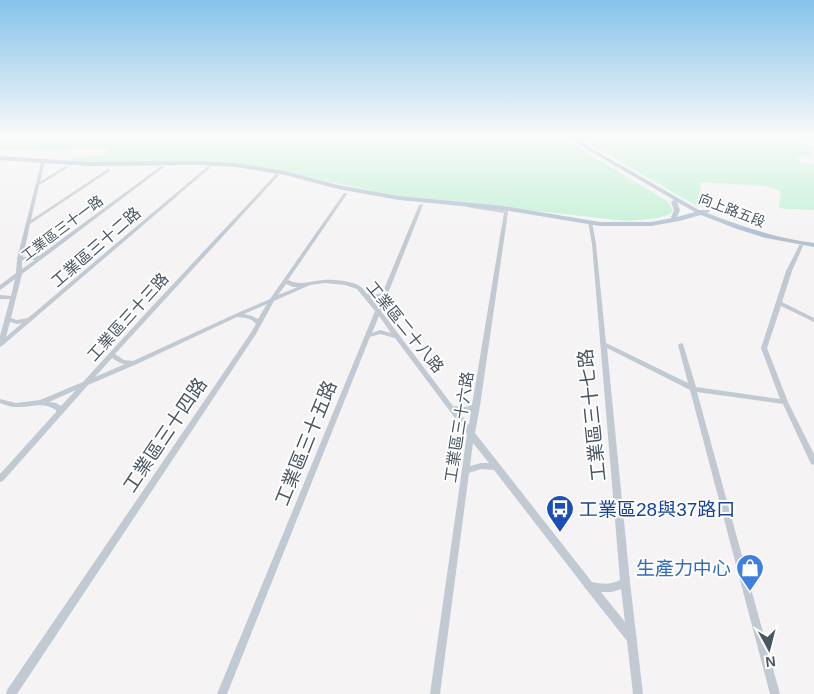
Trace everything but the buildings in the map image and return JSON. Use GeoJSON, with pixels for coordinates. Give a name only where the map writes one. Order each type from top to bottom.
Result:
{"type":"FeatureCollection","features":[{"type":"Feature","properties":{"kind":"main road"},"geometry":{"type":"LineString","coordinates":[[259,169],[285,173],[315,182],[378,194],[590,222],[636,225],[700,212]]}},
{"type":"Feature","properties":{"kind":"main road","name":"向上路五段"},"geometry":{"type":"LineString","coordinates":[[625,169],[700,212],[752,233],[814,244]]}},
{"type":"Feature","properties":{"kind":"main road","name":"向上路五段"},"geometry":{"type":"LineString","coordinates":[[628,169],[700,212],[712,222],[752,235],[801,246],[814,244]]}},
{"type":"Feature","properties":{"kind":"main road"},"geometry":{"type":"LineString","coordinates":[[674,202],[677,210],[676,218]]}},
{"type":"Feature","properties":{"kind":"main road"},"geometry":{"type":"LineString","coordinates":[[676,218],[712,222]]}},
{"type":"Feature","properties":{"kind":"street"},"geometry":{"type":"LineString","coordinates":[[0,346],[19,274],[20,259],[42,169]]}},
{"type":"Feature","properties":{"kind":"street"},"geometry":{"type":"LineString","coordinates":[[39,184],[64,169]]}},
{"type":"Feature","properties":{"kind":"street","name":"工業區三十一路"},"geometry":{"type":"LineString","coordinates":[[0,288],[159,169]]}},
{"type":"Feature","properties":{"kind":"street","name":"工業區三十二路"},"geometry":{"type":"LineString","coordinates":[[0,346],[206,169]]}},
{"type":"Feature","properties":{"kind":"street"},"geometry":{"type":"LineString","coordinates":[[30,223],[109,170]]}},
{"type":"Feature","properties":{"kind":"street"},"geometry":{"type":"LineString","coordinates":[[41,174],[57,173]]}},
{"type":"Feature","properties":{"kind":"street","name":"工業區三十三路"},"geometry":{"type":"LineString","coordinates":[[0,478],[277,176]]}},
{"type":"Feature","properties":{"kind":"street","name":"工業區三十四路"},"geometry":{"type":"LineString","coordinates":[[11,694],[259,324],[272,300],[345,194]]}},
{"type":"Feature","properties":{"kind":"street","name":"工業區三十六路"},"geometry":{"type":"LineString","coordinates":[[435,694],[465,471],[506,212],[472,208],[459,204]]}},
{"type":"Feature","properties":{"kind":"street","name":"工業區三十五路"},"geometry":{"type":"LineString","coordinates":[[222,694],[421,205]]}},
{"type":"Feature","properties":{"kind":"street"},"geometry":{"type":"LineString","coordinates":[[33,210],[50,210]]}},
{"type":"Feature","properties":{"kind":"street","name":"工業區三十七路"},"geometry":{"type":"LineString","coordinates":[[590,222],[604,344],[624,582],[638,694]]}},
{"type":"Feature","properties":{"kind":"street"},"geometry":{"type":"LineString","coordinates":[[801,246],[789,271],[764,348],[786,402],[814,462]]}},
{"type":"Feature","properties":{"kind":"street"},"geometry":{"type":"LineString","coordinates":[[20,259],[32,260],[43,256]]}},
{"type":"Feature","properties":{"kind":"street"},"geometry":{"type":"LineString","coordinates":[[285,281],[296,286],[306,285]]}},
{"type":"Feature","properties":{"kind":"street","name":"工業區二十八路"},"geometry":{"type":"LineString","coordinates":[[0,401],[16,405],[41,402],[135,363],[306,285],[325,281],[342,282],[356,287],[631,638]]}},
{"type":"Feature","properties":{"kind":"street"},"geometry":{"type":"LineString","coordinates":[[364,295],[385,295]]}},
{"type":"Feature","properties":{"kind":"street"},"geometry":{"type":"LineString","coordinates":[[0,297],[12,298]]}},
{"type":"Feature","properties":{"kind":"street"},"geometry":{"type":"LineString","coordinates":[[780,303],[814,320]]}},
{"type":"Feature","properties":{"kind":"street"},"geometry":{"type":"LineString","coordinates":[[235,316],[250,317],[259,324]]}},
{"type":"Feature","properties":{"kind":"street"},"geometry":{"type":"LineString","coordinates":[[8,319],[17,322],[32,319]]}},
{"type":"Feature","properties":{"kind":"street"},"geometry":{"type":"LineString","coordinates":[[368,336],[383,332],[396,337]]}},
{"type":"Feature","properties":{"kind":"street"},"geometry":{"type":"LineString","coordinates":[[604,344],[694,389],[786,402]]}},
{"type":"Feature","properties":{"kind":"street"},"geometry":{"type":"LineString","coordinates":[[681,345],[775,694]]}},
{"type":"Feature","properties":{"kind":"street"},"geometry":{"type":"LineString","coordinates":[[112,355],[122,362],[135,363]]}},
{"type":"Feature","properties":{"kind":"street"},"geometry":{"type":"LineString","coordinates":[[41,402],[57,406],[60,409],[59,414]]}},
{"type":"Feature","properties":{"kind":"street"},"geometry":{"type":"LineString","coordinates":[[452,408],[467,410],[476,406]]}},
{"type":"Feature","properties":{"kind":"street"},"geometry":{"type":"LineString","coordinates":[[465,471],[481,466],[496,467]]}},
{"type":"Feature","properties":{"kind":"street"},"geometry":{"type":"LineString","coordinates":[[588,585],[608,588],[619,586],[624,582]]}},
{"type":"Feature","properties":{"kind":"green space"},"geometry":{"type":"Polygon","coordinates":[[[264,169],[615,169],[667,201],[673,210],[670,214],[658,218],[627,221],[397,196],[264,169]]]}},
{"type":"Feature","properties":{"kind":"green space"},"geometry":{"type":"Polygon","coordinates":[[[634,169],[814,169],[814,210],[779,208],[781,191],[764,186],[700,182],[701,199],[705,200],[702,207],[695,205],[634,169]]]}},
{"type":"Feature","properties":{"kind":"place","name":"工業區28與37路口"},"geometry":{"type":"Point","coordinates":[560,533]}},
{"type":"Feature","properties":{"kind":"place","name":"生產力中心"},"geometry":{"type":"Point","coordinates":[750,592]}}]}
